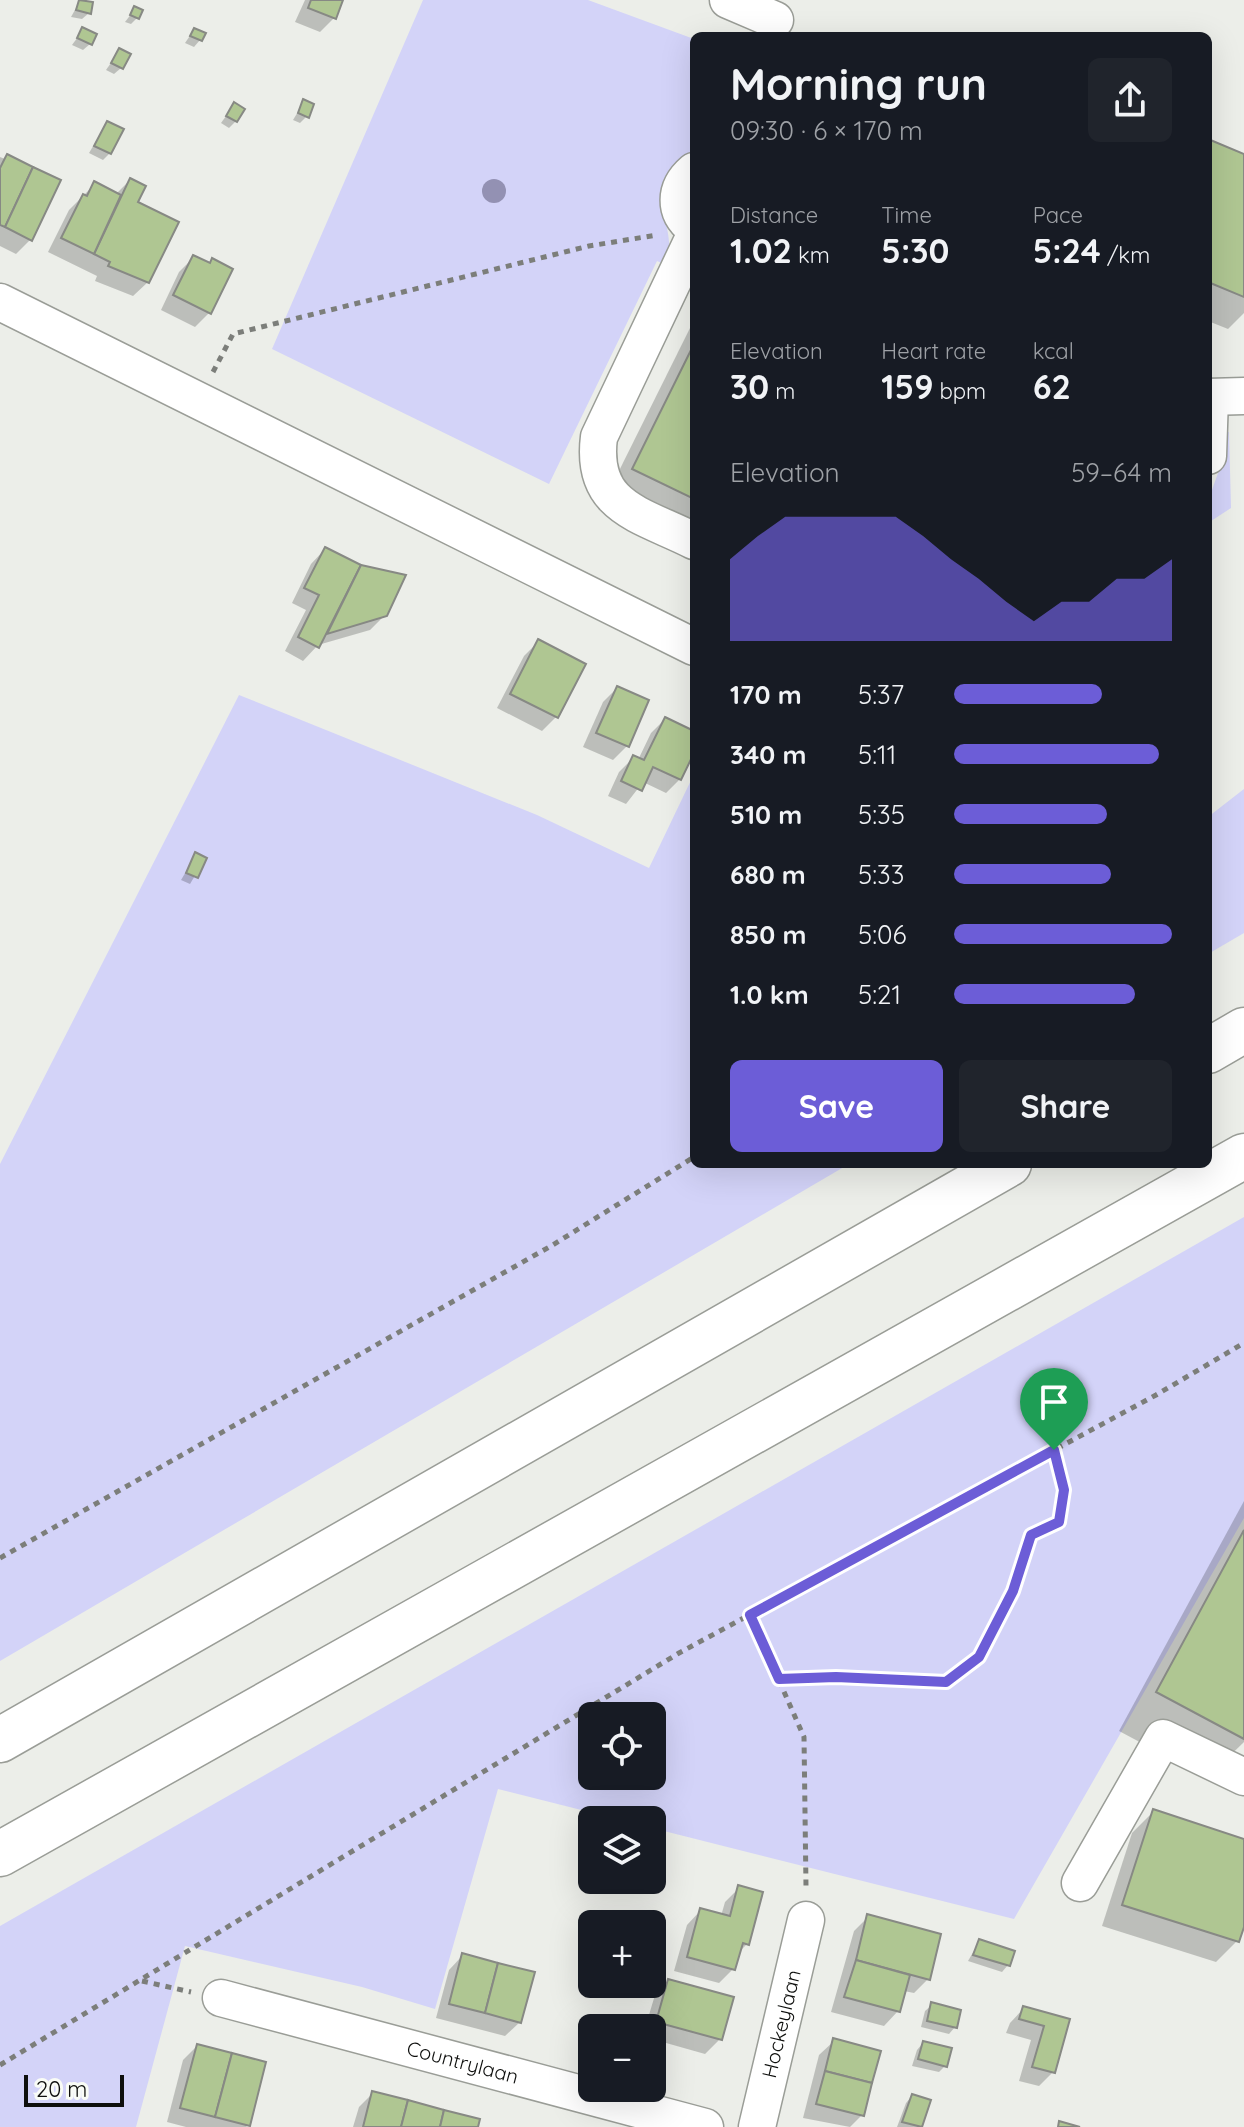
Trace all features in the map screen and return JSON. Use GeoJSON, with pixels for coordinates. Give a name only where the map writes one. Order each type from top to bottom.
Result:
{"type":"FeatureCollection","features":[{"type":"Feature","properties":{"kind":"highway"},"geometry":{"type":"LineString","coordinates":[[1212,1049],[1244,1030]]}},
{"type":"Feature","properties":{"kind":"highway"},"geometry":{"type":"LineString","coordinates":[[0,1854],[1244,1156]]}},
{"type":"Feature","properties":{"kind":"highway"},"geometry":{"type":"LineString","coordinates":[[0,1740],[1002,1168]]}},
{"type":"Feature","properties":{"kind":"street"},"geometry":{"type":"LineString","coordinates":[[728,0],[774,23]]}},
{"type":"Feature","properties":{"kind":"street"},"geometry":{"type":"LineString","coordinates":[[690,175],[678,199],[679,210],[690,226]]}},
{"type":"Feature","properties":{"kind":"street"},"geometry":{"type":"LineString","coordinates":[[690,238],[599,437],[596,460],[606,491],[621,505],[690,539]]}},
{"type":"Feature","properties":{"kind":"street"},"geometry":{"type":"LineString","coordinates":[[0,302],[690,645]]}},
{"type":"Feature","properties":{"kind":"street"},"geometry":{"type":"LineString","coordinates":[[1212,438],[1221,397]]}},
{"type":"Feature","properties":{"kind":"street"},"geometry":{"type":"LineString","coordinates":[[1080,1883],[1163,1738],[1244,1777]]}},
{"type":"Feature","properties":{"kind":"street","name":"Hockeylaan"},"geometry":{"type":"LineString","coordinates":[[757,2127],[806,1920]]}},
{"type":"Feature","properties":{"kind":"street","name":"Countrylaan"},"geometry":{"type":"LineString","coordinates":[[221,1998],[705,2127]]}},
{"type":"Feature","properties":{"kind":"path"},"geometry":{"type":"LineString","coordinates":[[212,375],[233,334],[589,246],[655,235],[670,238],[690,232]]}},
{"type":"Feature","properties":{"kind":"path"},"geometry":{"type":"LineString","coordinates":[[0,1558],[551,1246],[690,1159]]}},
{"type":"Feature","properties":{"kind":"path"},"geometry":{"type":"LineString","coordinates":[[0,2065],[141,1981],[224,1926],[679,1653],[1054,1450],[1244,1343]]}},
{"type":"Feature","properties":{"kind":"path"},"geometry":{"type":"LineString","coordinates":[[779,1679],[836,1677],[946,1682],[979,1657],[1013,1591],[1031,1535],[1059,1522],[1064,1490],[1054,1450]]}},
{"type":"Feature","properties":{"kind":"path"},"geometry":{"type":"LineString","coordinates":[[750,1615],[804,1737],[806,1920]]}},
{"type":"Feature","properties":{"kind":"path"},"geometry":{"type":"LineString","coordinates":[[141,1981],[221,1998]]}},
{"type":"Feature","properties":{"kind":"shaded area"},"geometry":{"type":"Polygon","coordinates":[[[423,0],[588,0],[690,38],[690,156],[676,165],[662,190],[670,248],[668,266],[657,261],[549,484],[272,349],[423,0]]]}},
{"type":"Feature","properties":{"kind":"shaded area"},"geometry":{"type":"Polygon","coordinates":[[[1229,432],[1231,508],[1212,520],[1212,490],[1222,462],[1221,433],[1229,432]]]}},
{"type":"Feature","properties":{"kind":"shaded area"},"geometry":{"type":"Polygon","coordinates":[[[239,695],[537,815],[649,868],[690,782],[690,1168],[842,1168],[0,1661],[0,1164],[239,695]]]}},
{"type":"Feature","properties":{"kind":"shaded area"},"geometry":{"type":"Polygon","coordinates":[[[1244,789],[1244,933],[1212,952],[1212,814],[1244,789]]]}},
{"type":"Feature","properties":{"kind":"shaded area"},"geometry":{"type":"Polygon","coordinates":[[[1244,1217],[1244,1518],[1014,1919],[666,1832],[666,1806],[578,1806],[578,1809],[498,1789],[435,2009],[362,1987],[185,1946],[136,2127],[0,2127],[0,1926],[1244,1217]]]}},
{"type":"Feature","properties":{"kind":"building"},"geometry":{"type":"Polygon","coordinates":[[[79,0],[93,2],[91,14],[76,10],[79,0]]]}},
{"type":"Feature","properties":{"kind":"building"},"geometry":{"type":"Polygon","coordinates":[[[311,0],[343,0],[336,19],[308,8],[311,0]]]}},
{"type":"Feature","properties":{"kind":"building"},"geometry":{"type":"Polygon","coordinates":[[[134,6],[143,10],[139,19],[130,15],[134,6]]]}},
{"type":"Feature","properties":{"kind":"building"},"geometry":{"type":"Polygon","coordinates":[[[82,27],[97,34],[92,45],[77,38],[82,27]]]}},
{"type":"Feature","properties":{"kind":"building"},"geometry":{"type":"Polygon","coordinates":[[[194,28],[206,33],[202,41],[190,36],[194,28]]]}},
{"type":"Feature","properties":{"kind":"building"},"geometry":{"type":"Polygon","coordinates":[[[119,48],[131,54],[123,69],[111,63],[119,48]]]}},
{"type":"Feature","properties":{"kind":"building"},"geometry":{"type":"Polygon","coordinates":[[[303,99],[314,104],[309,118],[298,113],[303,99]]]}},
{"type":"Feature","properties":{"kind":"building"},"geometry":{"type":"Polygon","coordinates":[[[234,102],[245,109],[237,122],[226,116],[234,102]]]}},
{"type":"Feature","properties":{"kind":"building"},"geometry":{"type":"Polygon","coordinates":[[[107,121],[124,129],[111,154],[94,146],[107,121]]]}},
{"type":"Feature","properties":{"kind":"building"},"geometry":{"type":"Polygon","coordinates":[[[1212,141],[1244,154],[1244,297],[1212,284],[1212,141]]]}},
{"type":"Feature","properties":{"kind":"building"},"geometry":{"type":"Polygon","coordinates":[[[7,154],[33,167],[5,227],[0,225],[0,168],[7,154]]]}},
{"type":"Feature","properties":{"kind":"building"},"geometry":{"type":"Polygon","coordinates":[[[33,167],[61,180],[32,241],[5,227],[33,167]]]}},
{"type":"Feature","properties":{"kind":"building"},"geometry":{"type":"Polygon","coordinates":[[[130,178],[146,186],[138,202],[179,222],[149,283],[108,266],[110,262],[94,254],[130,178]]]}},
{"type":"Feature","properties":{"kind":"building"},"geometry":{"type":"Polygon","coordinates":[[[94,181],[121,195],[94,254],[61,238],[83,194],[87,196],[94,181]]]}},
{"type":"Feature","properties":{"kind":"building"},"geometry":{"type":"Polygon","coordinates":[[[193,255],[210,263],[212,258],[233,269],[211,314],[173,295],[193,255]]]}},
{"type":"Feature","properties":{"kind":"building"},"geometry":{"type":"Polygon","coordinates":[[[690,352],[690,497],[632,469],[690,352]]]}},
{"type":"Feature","properties":{"kind":"building"},"geometry":{"type":"Polygon","coordinates":[[[325,547],[361,565],[319,648],[298,637],[319,595],[304,588],[325,547]]]}},
{"type":"Feature","properties":{"kind":"building"},"geometry":{"type":"Polygon","coordinates":[[[361,565],[406,575],[387,616],[327,634],[361,565]]]}},
{"type":"Feature","properties":{"kind":"building"},"geometry":{"type":"Polygon","coordinates":[[[538,639],[586,664],[558,718],[510,694],[538,639]]]}},
{"type":"Feature","properties":{"kind":"building"},"geometry":{"type":"Polygon","coordinates":[[[617,686],[649,700],[629,747],[596,733],[617,686]]]}},
{"type":"Feature","properties":{"kind":"building"},"geometry":{"type":"Polygon","coordinates":[[[665,717],[690,729],[690,761],[681,780],[653,767],[642,791],[621,781],[633,755],[644,760],[665,717]]]}},
{"type":"Feature","properties":{"kind":"building"},"geometry":{"type":"Polygon","coordinates":[[[195,852],[207,858],[198,878],[186,873],[195,852]]]}},
{"type":"Feature","properties":{"kind":"building"},"geometry":{"type":"Polygon","coordinates":[[[1244,1530],[1244,1739],[1156,1692],[1244,1530]]]}},
{"type":"Feature","properties":{"kind":"building"},"geometry":{"type":"Polygon","coordinates":[[[1153,1809],[1244,1839],[1244,1927],[1239,1942],[1122,1905],[1153,1809]]]}},
{"type":"Feature","properties":{"kind":"building"},"geometry":{"type":"Polygon","coordinates":[[[738,1885],[763,1892],[749,1945],[743,1943],[735,1970],[687,1957],[700,1908],[730,1916],[738,1885]]]}},
{"type":"Feature","properties":{"kind":"building"},"geometry":{"type":"Polygon","coordinates":[[[867,1914],[941,1934],[930,1980],[856,1960],[867,1914]]]}},
{"type":"Feature","properties":{"kind":"building"},"geometry":{"type":"Polygon","coordinates":[[[979,1939],[1015,1951],[1010,1966],[973,1955],[979,1939]]]}},
{"type":"Feature","properties":{"kind":"building"},"geometry":{"type":"Polygon","coordinates":[[[462,1953],[498,1963],[485,2013],[449,2004],[462,1953]]]}},
{"type":"Feature","properties":{"kind":"building"},"geometry":{"type":"Polygon","coordinates":[[[856,1960],[910,1975],[900,2012],[844,1997],[856,1960]]]}},
{"type":"Feature","properties":{"kind":"building"},"geometry":{"type":"Polygon","coordinates":[[[498,1963],[535,1972],[521,2023],[485,2013],[498,1963]]]}},
{"type":"Feature","properties":{"kind":"building"},"geometry":{"type":"Polygon","coordinates":[[[668,1979],[734,1997],[722,2040],[666,2025],[666,2014],[658,2014],[663,1998],[666,1998],[668,1979]]]}},
{"type":"Feature","properties":{"kind":"building"},"geometry":{"type":"Polygon","coordinates":[[[931,2002],[961,2010],[957,2028],[927,2021],[931,2002]]]}},
{"type":"Feature","properties":{"kind":"building"},"geometry":{"type":"Polygon","coordinates":[[[1023,2006],[1070,2019],[1055,2073],[1032,2067],[1044,2026],[1019,2019],[1023,2006]]]}},
{"type":"Feature","properties":{"kind":"building"},"geometry":{"type":"Polygon","coordinates":[[[833,2038],[881,2051],[872,2083],[825,2071],[833,2038]]]}},
{"type":"Feature","properties":{"kind":"building"},"geometry":{"type":"Polygon","coordinates":[[[923,2041],[952,2048],[947,2067],[918,2059],[923,2041]]]}},
{"type":"Feature","properties":{"kind":"building"},"geometry":{"type":"Polygon","coordinates":[[[197,2044],[232,2053],[215,2117],[180,2108],[197,2044]]]}},
{"type":"Feature","properties":{"kind":"building"},"geometry":{"type":"Polygon","coordinates":[[[232,2053],[266,2062],[250,2126],[215,2117],[232,2053]]]}},
{"type":"Feature","properties":{"kind":"building"},"geometry":{"type":"Polygon","coordinates":[[[825,2071],[872,2083],[864,2116],[816,2104],[825,2071]]]}},
{"type":"Feature","properties":{"kind":"building"},"geometry":{"type":"Polygon","coordinates":[[[372,2091],[408,2100],[401,2127],[363,2127],[372,2091]]]}},
{"type":"Feature","properties":{"kind":"building"},"geometry":{"type":"Polygon","coordinates":[[[912,2094],[931,2100],[922,2127],[902,2122],[912,2094]]]}},
{"type":"Feature","properties":{"kind":"building"},"geometry":{"type":"Polygon","coordinates":[[[408,2100],[444,2110],[440,2127],[401,2127],[408,2100]]]}},
{"type":"Feature","properties":{"kind":"building"},"geometry":{"type":"Polygon","coordinates":[[[444,2110],[480,2119],[478,2127],[440,2127],[444,2110]]]}},
{"type":"Feature","properties":{"kind":"building"},"geometry":{"type":"Polygon","coordinates":[[[1059,2121],[1080,2127],[1058,2127],[1059,2121]]]}},
{"type":"Feature","properties":{"kind":"route"},"geometry":{"type":"LineString","coordinates":[[1054,1450],[1064,1490],[1059,1522],[1031,1535],[1013,1591],[979,1657],[946,1682],[836,1677],[779,1679],[750,1615],[1054,1450]]}}]}
